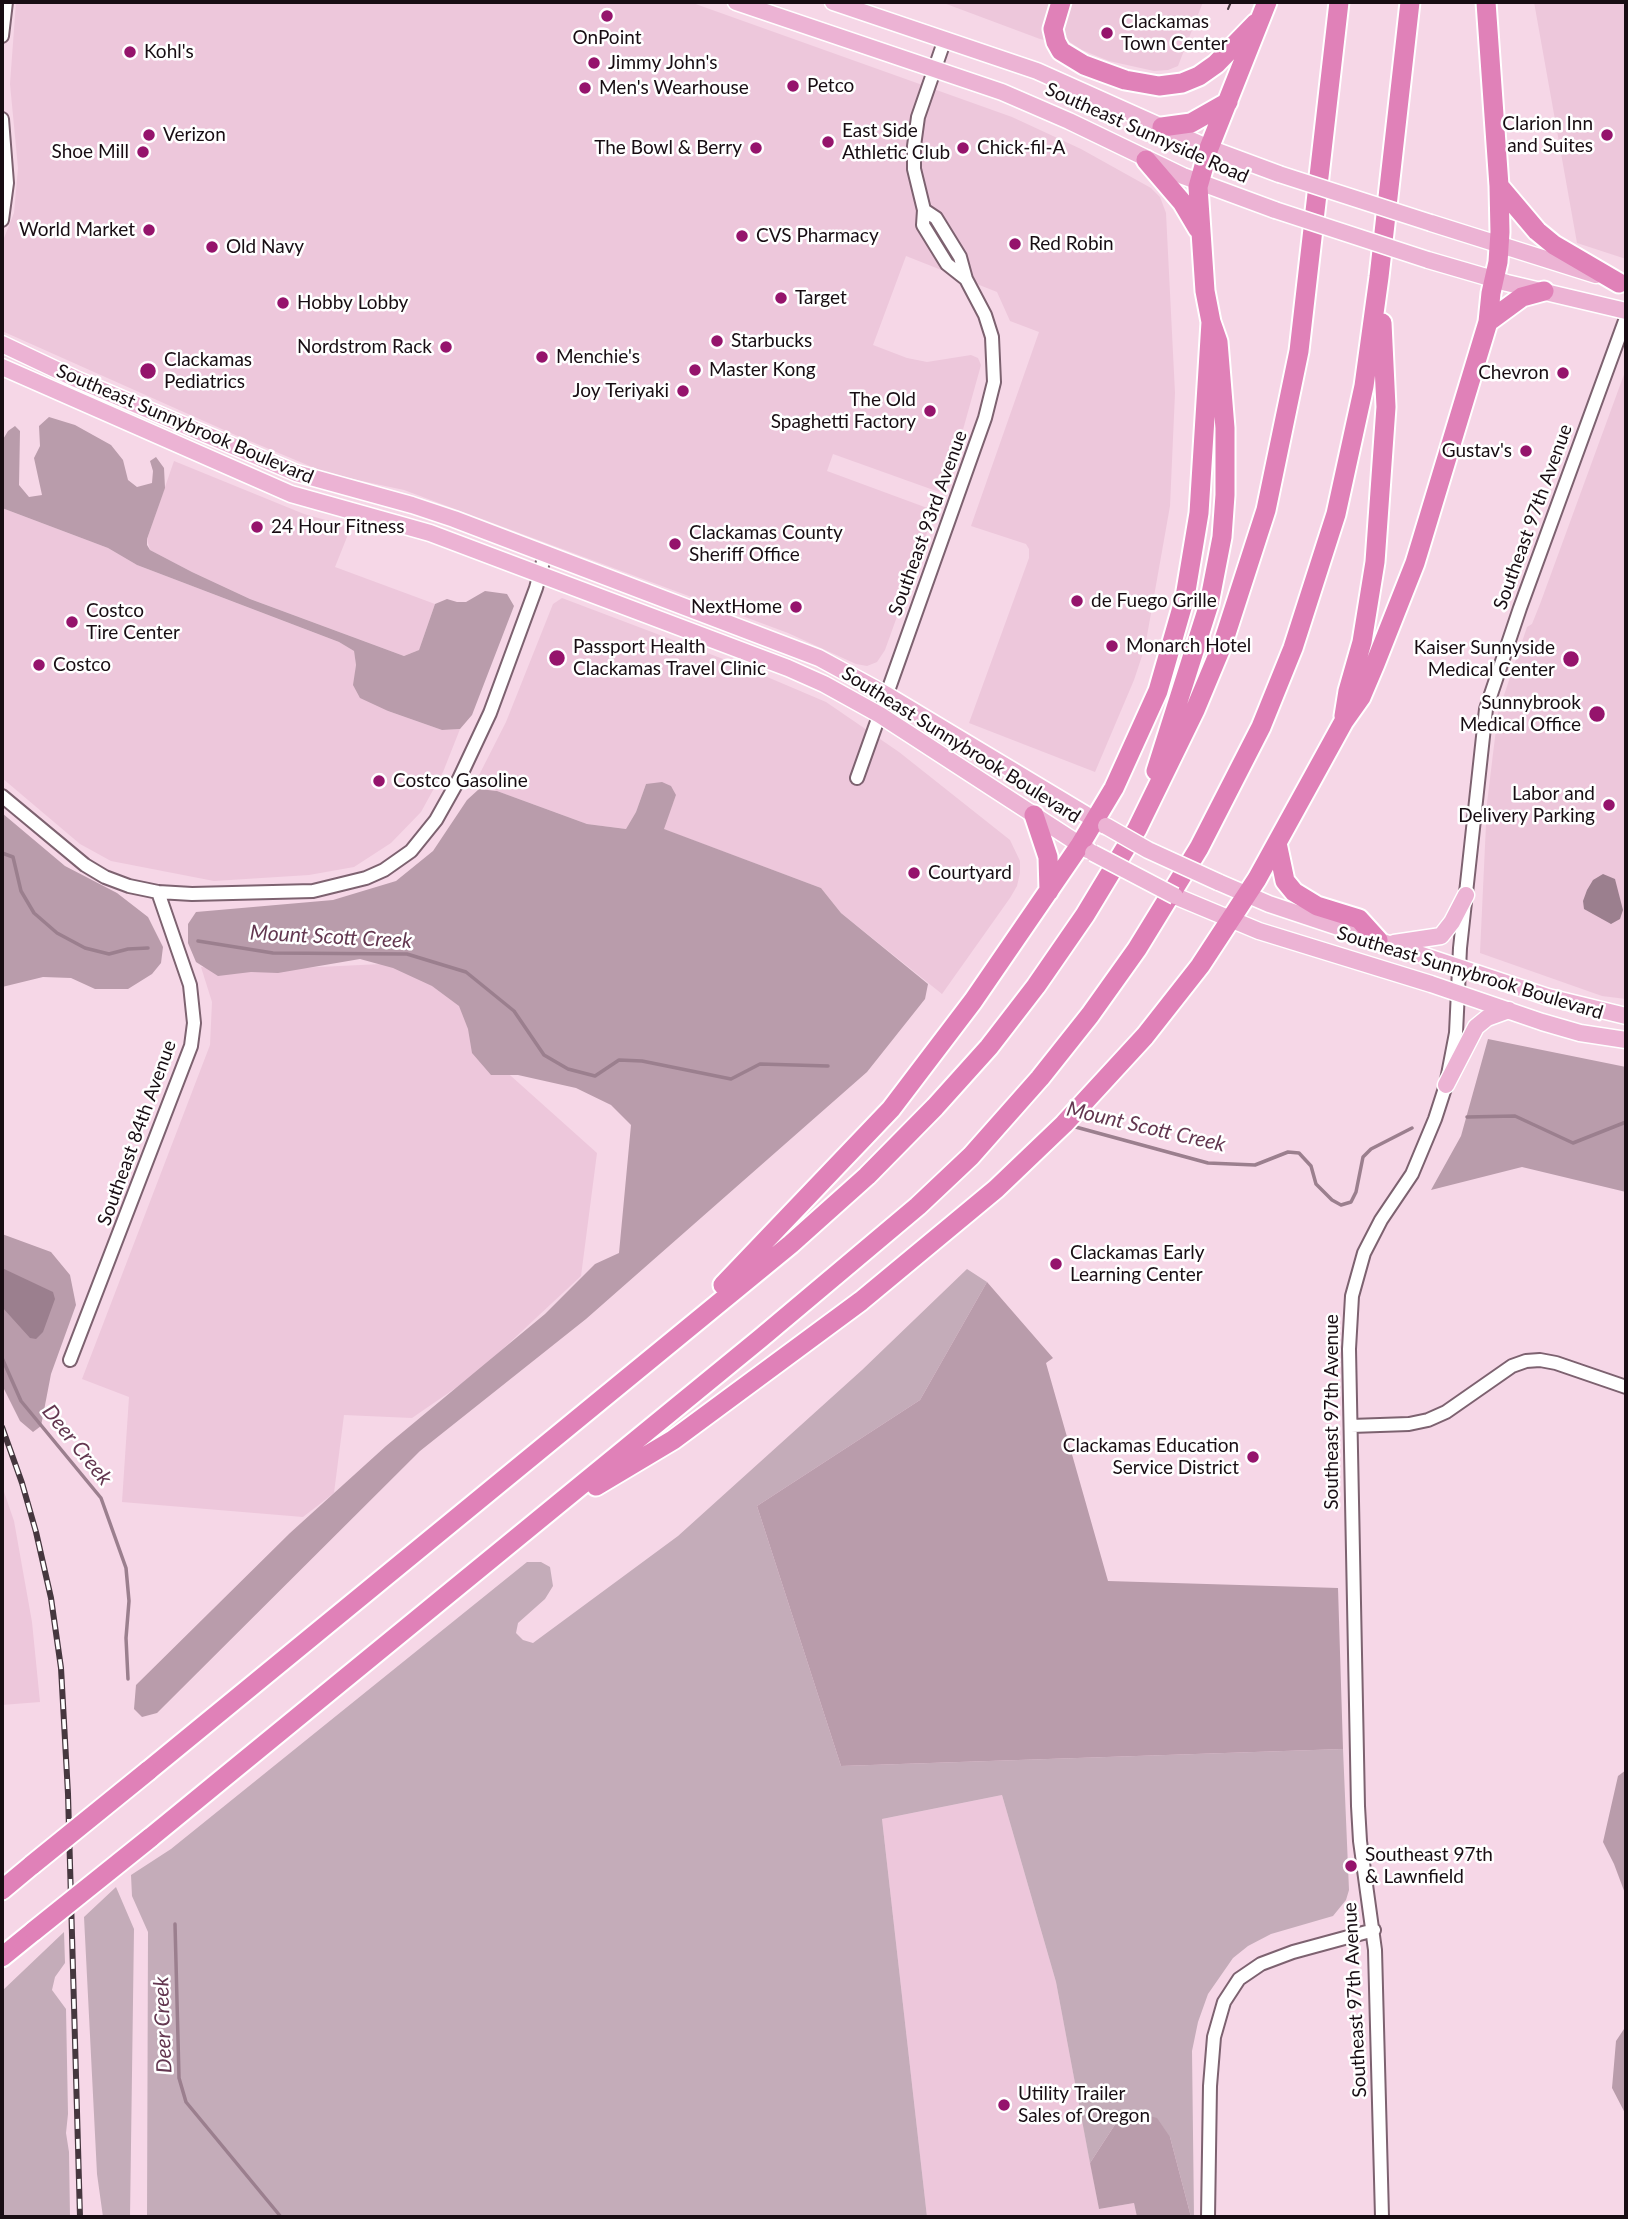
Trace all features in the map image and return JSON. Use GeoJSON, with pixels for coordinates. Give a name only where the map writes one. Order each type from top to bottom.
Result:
{"type":"FeatureCollection","features":[{"type":"Feature","properties":{"kind":"highway"},"geometry":{"type":"LineString","coordinates":[[1061,2],[1053,29],[1061,51],[1084,65],[1125,80],[1159,86],[1182,83],[1199,76],[1216,64],[1264,10]]}},
{"type":"Feature","properties":{"kind":"highway"},"geometry":{"type":"LineString","coordinates":[[2,1890],[810,1227],[867,1176],[936,1107],[989,1047],[1036,986],[1085,915],[1137,829],[1172,760],[1223,643],[1266,510],[1299,351],[1339,2]]}},
{"type":"Feature","properties":{"kind":"highway"},"geometry":{"type":"LineString","coordinates":[[2,1957],[866,1251],[971,1156],[1090,1015],[1137,949],[1199,848],[1233,785],[1261,727],[1293,648],[1332,527],[1364,386],[1410,2]]}},
{"type":"Feature","properties":{"kind":"highway"},"geometry":{"type":"LineString","coordinates":[[541,1519],[673,1440],[861,1301],[996,1189],[1073,1115],[1144,1036],[1200,967],[1232,920],[1344,720],[1361,696],[1415,563],[1488,322],[1490,293],[1500,245],[1499,186],[1486,2]]}},
{"type":"Feature","properties":{"kind":"highway"},"geometry":{"type":"LineString","coordinates":[[1137,829],[1209,604],[1222,537],[1225,428],[1218,342],[1205,291],[1199,183],[1209,148],[1264,10]]}},
{"type":"Feature","properties":{"kind":"highway"},"geometry":{"type":"LineString","coordinates":[[1162,127],[1191,123],[1228,102]]}},
{"type":"Feature","properties":{"kind":"highway"},"geometry":{"type":"LineString","coordinates":[[1146,160],[1181,202],[1201,233]]}},
{"type":"Feature","properties":{"kind":"highway"},"geometry":{"type":"LineString","coordinates":[[1499,186],[1537,231],[1555,245],[1623,284]]}},
{"type":"Feature","properties":{"kind":"highway"},"geometry":{"type":"LineString","coordinates":[[1344,720],[1348,691],[1371,596],[1382,471],[1386,407],[1379,277]]}},
{"type":"Feature","properties":{"kind":"highway"},"geometry":{"type":"LineString","coordinates":[[1488,322],[1522,297],[1544,291]]}},
{"type":"Feature","properties":{"kind":"highway"},"geometry":{"type":"LineString","coordinates":[[660,1350],[883,1119],[943,1043],[1049,891],[1087,849],[1101,823],[1158,691],[1185,597],[1199,513],[1211,322]]}},
{"type":"Feature","properties":{"kind":"highway"},"geometry":{"type":"LineString","coordinates":[[1034,814],[1048,857],[1049,891]]}},
{"type":"Feature","properties":{"kind":"highway"},"geometry":{"type":"LineString","coordinates":[[1277,843],[1282,873],[1294,892],[1317,906],[1359,919],[1383,942]]}},
{"type":"Feature","properties":{"kind":"main road","name":"Southeast Sunnyside Road"},"geometry":{"type":"LineString","coordinates":[[736,2],[1002,92],[1199,183],[1275,210],[1428,260],[1626,311]]}},
{"type":"Feature","properties":{"kind":"main road","name":"Southeast Sunnyside Road"},"geometry":{"type":"LineString","coordinates":[[833,2],[1037,71],[1209,148],[1279,174],[1623,284]]}},
{"type":"Feature","properties":{"kind":"main road","name":"Southeast Sunnybrook Boulevard"},"geometry":{"type":"LineString","coordinates":[[2,344],[78,380],[296,473],[436,513],[819,659],[887,695],[1148,850],[1247,895],[1571,1004],[1626,1016]]}},
{"type":"Feature","properties":{"kind":"main road","name":"Southeast Sunnybrook Boulevard"},"geometry":{"type":"LineString","coordinates":[[2,367],[291,494],[430,533],[805,675],[880,715],[1087,849],[1206,910],[1259,931],[1580,1033],[1626,1040]]}},
{"type":"Feature","properties":{"kind":"main road"},"geometry":{"type":"LineString","coordinates":[[714,639],[716,635],[724,633],[747,639],[762,636]]}},
{"type":"Feature","properties":{"kind":"main road"},"geometry":{"type":"LineString","coordinates":[[1383,942],[1423,940],[1441,936],[1452,922],[1466,895]]}},
{"type":"Feature","properties":{"kind":"main road"},"geometry":{"type":"LineString","coordinates":[[1446,1085],[1476,1027],[1487,1018],[1509,1010]]}},
{"type":"Feature","properties":{"kind":"street"},"geometry":{"type":"LineString","coordinates":[[2,36],[6,2]]}},
{"type":"Feature","properties":{"kind":"street","name":"Southeast 93rd Avenue"},"geometry":{"type":"LineString","coordinates":[[858,778],[992,393],[992,337],[981,304],[966,279],[960,257],[936,218],[925,210],[916,181],[914,146],[918,117],[945,39]]}},
{"type":"Feature","properties":{"kind":"street"},"geometry":{"type":"LineString","coordinates":[[2,119],[7,183],[2,220]]}},
{"type":"Feature","properties":{"kind":"street","name":"Southeast 97th Avenue"},"geometry":{"type":"LineString","coordinates":[[1382,2217],[1374,1930],[1357,1806],[1349,1326],[1354,1286],[1369,1242],[1409,1180],[1446,1085],[1456,1033],[1466,895],[1486,709],[1524,595],[1626,318]]}},
{"type":"Feature","properties":{"kind":"street"},"geometry":{"type":"LineString","coordinates":[[2,796],[85,865],[105,877],[129,886],[158,892],[192,894],[313,891],[366,878],[384,870],[411,851],[436,820],[469,758],[490,713],[545,554]]}},
{"type":"Feature","properties":{"kind":"street","name":"Southeast 84th Avenue"},"geometry":{"type":"LineString","coordinates":[[70,1360],[191,1046],[194,1023],[190,985],[158,892]]}},
{"type":"Feature","properties":{"kind":"street"},"geometry":{"type":"LineString","coordinates":[[1351,1426],[1409,1424],[1428,1420],[1446,1412],[1512,1366],[1540,1360],[1626,1387]]}},
{"type":"Feature","properties":{"kind":"street"},"geometry":{"type":"LineString","coordinates":[[1209,2217],[1210,2086],[1214,2037],[1224,2002],[1239,1979],[1249,1970],[1311,1946],[1374,1930]]}},
{"type":"Feature","properties":{"kind":"shaded area"},"geometry":{"type":"Polygon","coordinates":[[[16,2],[690,2],[1012,117],[1081,149],[1151,188],[1160,197],[1166,213],[1175,393],[1170,506],[1145,647],[1095,772],[969,723],[1029,558],[1026,544],[971,526],[1039,332],[1010,321],[997,292],[906,256],[873,345],[907,358],[927,362],[971,355],[978,358],[981,365],[954,462],[945,487],[939,492],[833,454],[827,471],[930,509],[933,516],[885,650],[877,662],[867,666],[856,664],[788,633],[404,490],[329,474],[2,331],[2,243],[14,213],[18,168],[10,84],[16,2]]]}},
{"type":"Feature","properties":{"kind":"shaded area","name":"Clackamas Town Center"},"geometry":{"type":"Polygon","coordinates":[[[941,2],[1203,2],[1178,66],[1154,71],[1109,61],[1082,50],[1065,39],[1040,39],[941,2]]]}},
{"type":"Feature","properties":{"kind":"shaded area"},"geometry":{"type":"Polygon","coordinates":[[[1534,2],[1626,2],[1626,259],[1577,243],[1534,2]]]}},
{"type":"Feature","properties":{"kind":"shaded area","name":"Kaiser Sunnyside Medical Center"},"geometry":{"type":"Polygon","coordinates":[[[1626,369],[1626,999],[1602,996],[1480,953],[1487,803],[1498,713],[1527,627],[1532,624],[1540,604],[1626,369]]]}},
{"type":"Feature","properties":{"kind":"shaded area"},"geometry":{"type":"Polygon","coordinates":[[[49,417],[75,425],[111,445],[123,460],[128,480],[137,487],[152,483],[150,461],[156,457],[164,468],[165,488],[147,539],[150,550],[250,599],[404,656],[419,650],[435,604],[447,599],[466,602],[485,591],[507,594],[514,606],[472,715],[460,729],[442,730],[388,711],[360,698],[353,685],[356,665],[354,651],[339,642],[137,565],[108,548],[2,508],[2,441],[15,426],[20,431],[19,485],[29,497],[42,495],[34,458],[40,446],[39,426],[49,417]]]}},
{"type":"Feature","properties":{"kind":"shaded area"},"geometry":{"type":"Polygon","coordinates":[[[174,461],[304,514],[351,527],[335,567],[435,604],[419,650],[404,656],[250,599],[150,550],[147,539],[174,461]]]}},
{"type":"Feature","properties":{"kind":"shaded area"},"geometry":{"type":"Polygon","coordinates":[[[2,508],[108,548],[137,565],[339,642],[354,651],[354,685],[388,711],[442,730],[460,729],[443,772],[421,812],[391,843],[354,867],[309,875],[214,881],[111,861],[80,844],[2,778],[2,508]]]}},
{"type":"Feature","properties":{"kind":"shaded area"},"geometry":{"type":"Polygon","coordinates":[[[562,598],[739,665],[826,702],[899,752],[1010,840],[1020,861],[1017,886],[942,994],[841,913],[821,888],[663,829],[676,795],[646,784],[636,812],[626,829],[587,824],[475,783],[506,722],[553,604],[562,598]]]}},
{"type":"Feature","properties":{"kind":"shaded area"},"geometry":{"type":"Polygon","coordinates":[[[662,782],[671,786],[676,795],[664,829],[821,888],[841,913],[928,984],[925,999],[867,1072],[586,1319],[420,1451],[157,1713],[142,1717],[134,1709],[136,1685],[290,1533],[386,1446],[545,1314],[595,1264],[619,1253],[631,1125],[611,1105],[576,1088],[518,1075],[491,1075],[472,1053],[468,1029],[459,1006],[432,986],[393,968],[360,959],[278,973],[251,972],[218,976],[196,962],[188,943],[188,924],[196,912],[333,900],[396,881],[433,851],[467,800],[479,789],[497,791],[587,824],[626,829],[636,812],[646,784],[662,782]]]}},
{"type":"Feature","properties":{"kind":"shaded area"},"geometry":{"type":"Polygon","coordinates":[[[2,813],[65,866],[117,893],[148,917],[163,947],[161,963],[152,974],[128,989],[95,989],[71,978],[43,977],[2,987],[2,813]]]}},
{"type":"Feature","properties":{"kind":"shaded area"},"geometry":{"type":"Polygon","coordinates":[[[1603,874],[1615,879],[1623,910],[1620,919],[1611,924],[1584,909],[1583,901],[1587,890],[1593,880],[1603,874]]]}},
{"type":"Feature","properties":{"kind":"shaded area"},"geometry":{"type":"Polygon","coordinates":[[[382,964],[408,969],[486,1022],[492,1059],[597,1153],[581,1276],[476,1374],[412,1418],[344,1415],[334,1493],[303,1517],[122,1502],[129,1397],[82,1379],[210,1045],[212,1002],[201,967],[255,970],[382,964]]]}},
{"type":"Feature","properties":{"kind":"shaded area"},"geometry":{"type":"Polygon","coordinates":[[[1488,1039],[1626,1067],[1626,1192],[1522,1167],[1431,1190],[1461,1136],[1488,1039]]]}},
{"type":"Feature","properties":{"kind":"shaded area"},"geometry":{"type":"Polygon","coordinates":[[[2,1234],[51,1252],[70,1275],[76,1305],[51,1374],[41,1426],[33,1432],[20,1421],[2,1385],[2,1234]]]}},
{"type":"Feature","properties":{"kind":"shaded area"},"geometry":{"type":"Polygon","coordinates":[[[2,1268],[53,1292],[55,1299],[43,1332],[36,1339],[30,1338],[2,1307],[2,1268]]]}},
{"type":"Feature","properties":{"kind":"shaded area"},"geometry":{"type":"Polygon","coordinates":[[[967,1269],[987,1282],[920,1400],[757,1506],[841,1766],[1343,1749],[1349,1890],[1346,1900],[1333,1916],[1271,1934],[1248,1946],[1233,1958],[1208,1994],[1198,2022],[1192,2051],[1194,2217],[1191,2217],[1170,2137],[1116,2123],[1090,2163],[1056,1982],[1002,1795],[882,1819],[927,2217],[147,2217],[148,1932],[132,1896],[131,1875],[171,1849],[527,1562],[541,1562],[550,1567],[553,1586],[545,1599],[518,1623],[516,1633],[523,1640],[533,1643],[678,1536],[862,1370],[967,1269]]]}},
{"type":"Feature","properties":{"kind":"shaded area"},"geometry":{"type":"Polygon","coordinates":[[[987,1282],[1053,1358],[1046,1363],[1108,1581],[1338,1588],[1343,1749],[841,1766],[757,1506],[920,1400],[987,1282]]]}},
{"type":"Feature","properties":{"kind":"shaded area"},"geometry":{"type":"Polygon","coordinates":[[[2,1486],[14,1521],[32,1622],[40,1702],[2,1705],[2,1486]]]}},
{"type":"Feature","properties":{"kind":"shaded area"},"geometry":{"type":"Polygon","coordinates":[[[1626,1770],[1626,1896],[1603,1842],[1618,1776],[1626,1770]]]}},
{"type":"Feature","properties":{"kind":"shaded area"},"geometry":{"type":"Polygon","coordinates":[[[1002,1795],[1056,1982],[1099,2209],[1134,2203],[1137,2217],[927,2217],[882,1819],[1002,1795]]]}},
{"type":"Feature","properties":{"kind":"shaded area"},"geometry":{"type":"Polygon","coordinates":[[[116,1887],[134,1929],[130,2217],[103,2217],[97,2174],[84,1917],[116,1887]]]}},
{"type":"Feature","properties":{"kind":"shaded area"},"geometry":{"type":"Polygon","coordinates":[[[64,1932],[65,1963],[55,1977],[52,1990],[66,2009],[66,2133],[70,2217],[2,2217],[2,1991],[64,1932]]]}},
{"type":"Feature","properties":{"kind":"shaded area"},"geometry":{"type":"Polygon","coordinates":[[[1626,2026],[1626,2115],[1612,2088],[1616,2041],[1626,2026]]]}},
{"type":"Feature","properties":{"kind":"shaded area"},"geometry":{"type":"Polygon","coordinates":[[[1135,2112],[1157,2118],[1170,2137],[1191,2217],[1137,2217],[1134,2203],[1099,2209],[1090,2163],[1116,2123],[1135,2112]]]}},
{"type":"Feature","properties":{"kind":"waterway","name":"Mount Scott Creek"},"geometry":{"type":"LineString","coordinates":[[2,853],[13,857],[21,891],[34,913],[57,933],[85,948],[109,954],[148,948]]}},
{"type":"Feature","properties":{"kind":"waterway","name":"Mount Scott Creek"},"geometry":{"type":"LineString","coordinates":[[198,941],[273,953],[407,954],[466,972],[514,1011],[544,1055],[568,1069],[595,1076],[619,1060],[642,1061],[731,1079],[760,1064],[828,1066]]}},
{"type":"Feature","properties":{"kind":"waterway","name":"Mount Scott Creek"},"geometry":{"type":"LineString","coordinates":[[1467,1117],[1515,1116],[1573,1143],[1626,1122]]}},
{"type":"Feature","properties":{"kind":"waterway","name":"Mount Scott Creek"},"geometry":{"type":"LineString","coordinates":[[1072,1126],[1208,1163],[1255,1165],[1288,1152],[1299,1153],[1311,1166],[1316,1184],[1341,1205],[1351,1202],[1356,1192],[1363,1157],[1371,1149],[1412,1128]]}},
{"type":"Feature","properties":{"kind":"waterway","name":"Deer Creek"},"geometry":{"type":"LineString","coordinates":[[2,1358],[21,1401],[101,1498],[126,1568],[129,1601],[126,1638],[128,1679]]}},
{"type":"Feature","properties":{"kind":"waterway","name":"Deer Creek"},"geometry":{"type":"LineString","coordinates":[[175,1924],[179,2078],[186,2102],[281,2217]]}},
{"type":"Feature","properties":{"kind":"tram line"},"geometry":{"type":"LineString","coordinates":[[1228,9],[1231,2]]}},
{"type":"Feature","properties":{"kind":"railway"},"geometry":{"type":"LineString","coordinates":[[2,1427],[36,1532],[51,1598],[61,1668],[68,1794],[80,2217]]}},
{"type":"Feature","properties":{"kind":"place","name":"OnPoint"},"geometry":{"type":"Point","coordinates":[607,16]}},
{"type":"Feature","properties":{"kind":"place","name":"Clackamas Town Center"},"geometry":{"type":"Point","coordinates":[1107,33]}},
{"type":"Feature","properties":{"kind":"place","name":"Kohl's"},"geometry":{"type":"Point","coordinates":[130,52]}},
{"type":"Feature","properties":{"kind":"place","name":"Jimmy John's"},"geometry":{"type":"Point","coordinates":[594,63]}},
{"type":"Feature","properties":{"kind":"place","name":"Petco"},"geometry":{"type":"Point","coordinates":[793,86]}},
{"type":"Feature","properties":{"kind":"place","name":"Men's Wearhouse"},"geometry":{"type":"Point","coordinates":[585,88]}},
{"type":"Feature","properties":{"kind":"place","name":"Verizon"},"geometry":{"type":"Point","coordinates":[149,135]}},
{"type":"Feature","properties":{"kind":"place","name":"Clarion Inn and Suites"},"geometry":{"type":"Point","coordinates":[1607,135]}},
{"type":"Feature","properties":{"kind":"place","name":"East Side Athletic Club"},"geometry":{"type":"Point","coordinates":[828,142]}},
{"type":"Feature","properties":{"kind":"place","name":"The Bowl & Berry"},"geometry":{"type":"Point","coordinates":[756,148]}},
{"type":"Feature","properties":{"kind":"place","name":"Chick-fil-A"},"geometry":{"type":"Point","coordinates":[963,148]}},
{"type":"Feature","properties":{"kind":"place","name":"Shoe Mill"},"geometry":{"type":"Point","coordinates":[143,152]}},
{"type":"Feature","properties":{"kind":"place","name":"World Market"},"geometry":{"type":"Point","coordinates":[149,230]}},
{"type":"Feature","properties":{"kind":"place","name":"CVS Pharmacy"},"geometry":{"type":"Point","coordinates":[742,236]}},
{"type":"Feature","properties":{"kind":"place","name":"Red Robin"},"geometry":{"type":"Point","coordinates":[1015,244]}},
{"type":"Feature","properties":{"kind":"place","name":"Old Navy"},"geometry":{"type":"Point","coordinates":[212,247]}},
{"type":"Feature","properties":{"kind":"place","name":"Target"},"geometry":{"type":"Point","coordinates":[781,298]}},
{"type":"Feature","properties":{"kind":"place","name":"Hobby Lobby"},"geometry":{"type":"Point","coordinates":[283,303]}},
{"type":"Feature","properties":{"kind":"place","name":"Starbucks"},"geometry":{"type":"Point","coordinates":[717,341]}},
{"type":"Feature","properties":{"kind":"place","name":"Nordstrom Rack"},"geometry":{"type":"Point","coordinates":[446,347]}},
{"type":"Feature","properties":{"kind":"place","name":"Menchie's"},"geometry":{"type":"Point","coordinates":[542,357]}},
{"type":"Feature","properties":{"kind":"place","name":"Master Kong"},"geometry":{"type":"Point","coordinates":[695,370]}},
{"type":"Feature","properties":{"kind":"place","name":"Clackamas Pediatrics"},"geometry":{"type":"Point","coordinates":[148,371]}},
{"type":"Feature","properties":{"kind":"place","name":"Chevron"},"geometry":{"type":"Point","coordinates":[1563,373]}},
{"type":"Feature","properties":{"kind":"place","name":"Joy Teriyaki"},"geometry":{"type":"Point","coordinates":[683,391]}},
{"type":"Feature","properties":{"kind":"place","name":"The Old Spaghetti Factory"},"geometry":{"type":"Point","coordinates":[930,411]}},
{"type":"Feature","properties":{"kind":"place","name":"Gustav's"},"geometry":{"type":"Point","coordinates":[1526,451]}},
{"type":"Feature","properties":{"kind":"place","name":"24 Hour Fitness"},"geometry":{"type":"Point","coordinates":[257,527]}},
{"type":"Feature","properties":{"kind":"place","name":"Clackamas County Sheriff Office"},"geometry":{"type":"Point","coordinates":[675,544]}},
{"type":"Feature","properties":{"kind":"place","name":"de Fuego Grille"},"geometry":{"type":"Point","coordinates":[1077,601]}},
{"type":"Feature","properties":{"kind":"place","name":"NextHome"},"geometry":{"type":"Point","coordinates":[796,607]}},
{"type":"Feature","properties":{"kind":"place","name":"Costco Tire Center"},"geometry":{"type":"Point","coordinates":[72,622]}},
{"type":"Feature","properties":{"kind":"place","name":"Monarch Hotel"},"geometry":{"type":"Point","coordinates":[1112,646]}},
{"type":"Feature","properties":{"kind":"place","name":"Passport Health Clackamas Travel Clinic"},"geometry":{"type":"Point","coordinates":[557,658]}},
{"type":"Feature","properties":{"kind":"place","name":"Kaiser Sunnyside Medical Center"},"geometry":{"type":"Point","coordinates":[1571,659]}},
{"type":"Feature","properties":{"kind":"place","name":"Costco"},"geometry":{"type":"Point","coordinates":[39,665]}},
{"type":"Feature","properties":{"kind":"place","name":"Sunnybrook Medical Office"},"geometry":{"type":"Point","coordinates":[1597,714]}},
{"type":"Feature","properties":{"kind":"place","name":"Costco Gasoline"},"geometry":{"type":"Point","coordinates":[379,781]}},
{"type":"Feature","properties":{"kind":"place","name":"Labor and Delivery Parking"},"geometry":{"type":"Point","coordinates":[1609,805]}},
{"type":"Feature","properties":{"kind":"place","name":"Courtyard"},"geometry":{"type":"Point","coordinates":[914,873]}},
{"type":"Feature","properties":{"kind":"place","name":"Clackamas Early Learning Center"},"geometry":{"type":"Point","coordinates":[1056,1264]}},
{"type":"Feature","properties":{"kind":"place","name":"Clackamas Education Service District"},"geometry":{"type":"Point","coordinates":[1253,1457]}},
{"type":"Feature","properties":{"kind":"place","name":"Southeast 97th & Lawnfield"},"geometry":{"type":"Point","coordinates":[1351,1866]}},
{"type":"Feature","properties":{"kind":"place","name":"Utility Trailer Sales of Oregon"},"geometry":{"type":"Point","coordinates":[1004,2105]}}]}
